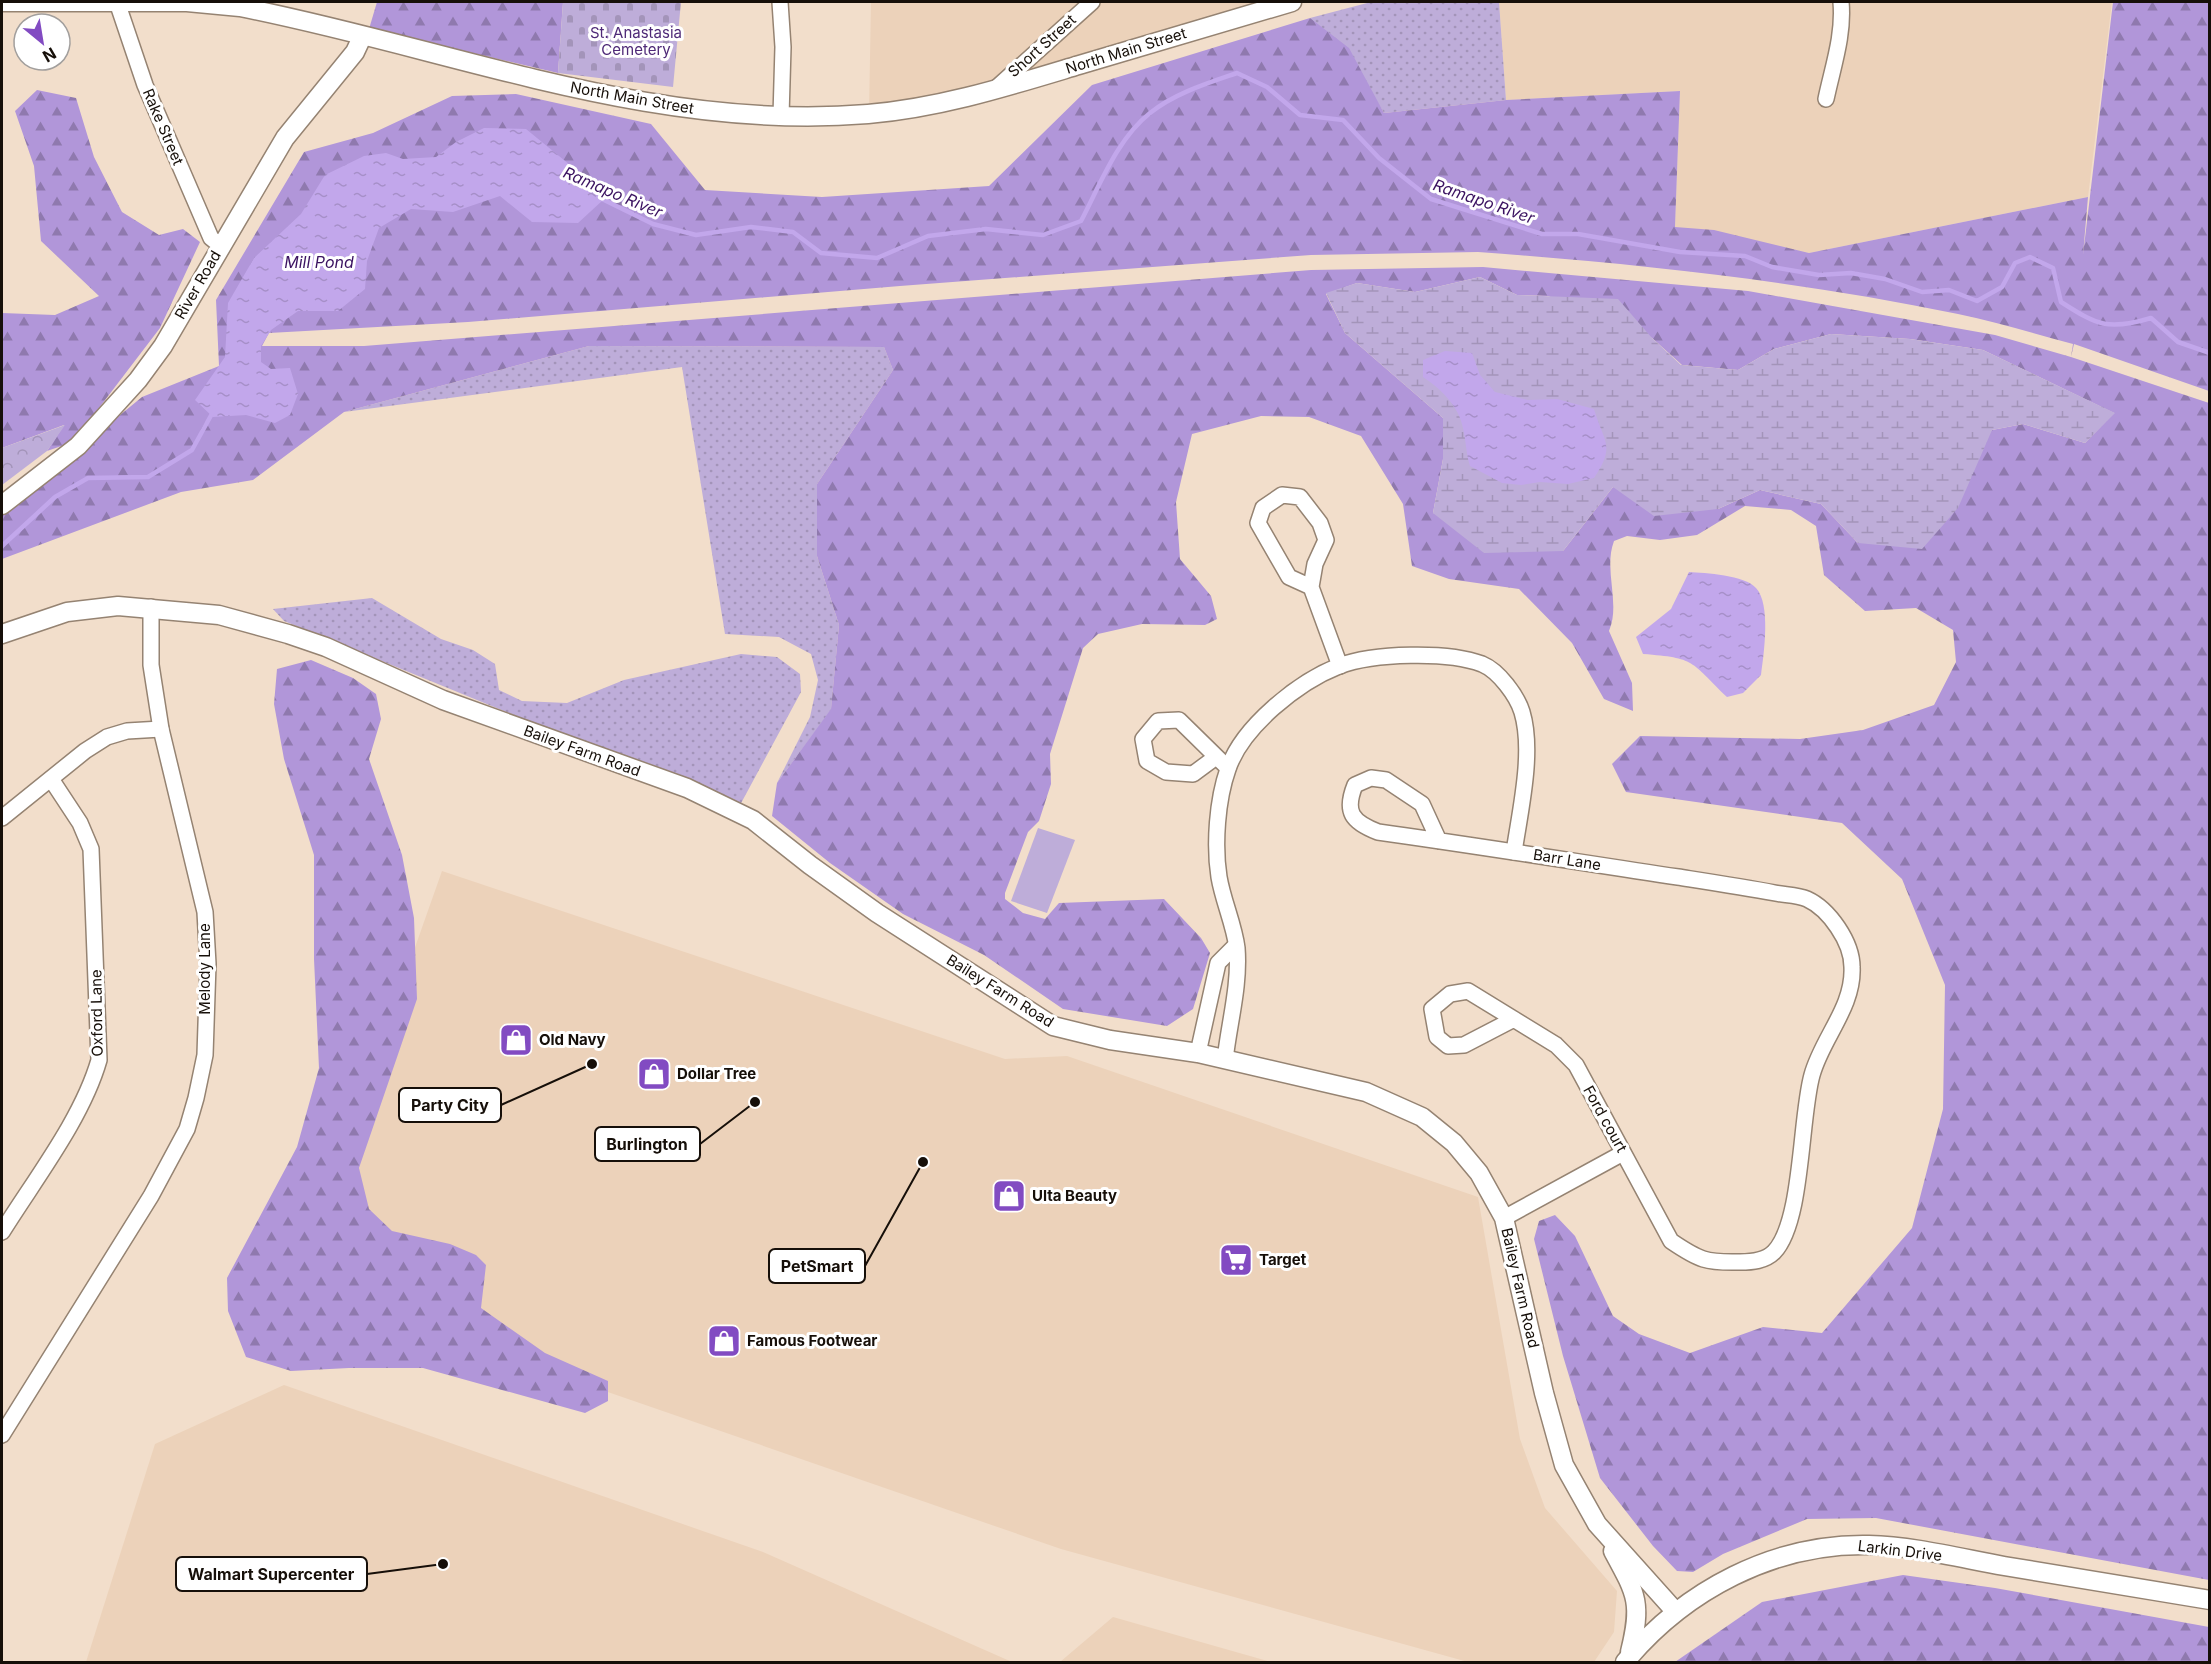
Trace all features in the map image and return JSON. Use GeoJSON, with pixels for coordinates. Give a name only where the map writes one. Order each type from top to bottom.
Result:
{"type":"FeatureCollection","features":[{"type":"Feature","properties":{"kind":"street","name":"North Main Street"},"geometry":{"type":"LineString","coordinates":[[2,2],[187,2],[240,7],[569,87],[672,108],[781,116],[869,114],[932,105],[992,91],[1292,2]]}},
{"type":"Feature","properties":{"kind":"street","name":"Rake Street"},"geometry":{"type":"LineString","coordinates":[[117,2],[145,85],[211,238],[221,246]]}},
{"type":"Feature","properties":{"kind":"street"},"geometry":{"type":"LineString","coordinates":[[780,2],[783,47],[781,116]]}},
{"type":"Feature","properties":{"kind":"street","name":"Short Street"},"geometry":{"type":"LineString","coordinates":[[992,91],[1092,2]]}},
{"type":"Feature","properties":{"kind":"street"},"geometry":{"type":"LineString","coordinates":[[1826,99],[1843,20],[1841,2]]}},
{"type":"Feature","properties":{"kind":"street","name":"River Road"},"geometry":{"type":"LineString","coordinates":[[2,505],[78,446],[113,410],[163,346],[285,138],[355,52],[362,37]]}},
{"type":"Feature","properties":{"kind":"street"},"geometry":{"type":"LineString","coordinates":[[1311,587],[1289,577],[1258,523],[1263,508],[1282,495],[1300,497],[1320,522],[1326,540],[1315,564],[1311,587],[1340,666]]}},
{"type":"Feature","properties":{"kind":"street"},"geometry":{"type":"LineString","coordinates":[[2,634],[68,612],[118,606],[151,607]]}},
{"type":"Feature","properties":{"kind":"street","name":"Melody Lane"},"geometry":{"type":"LineString","coordinates":[[2,1435],[151,1196],[186,1129],[196,1098],[205,1055],[208,964],[205,912],[161,729],[151,665],[151,607]]}},
{"type":"Feature","properties":{"kind":"street","name":"Bailey Farm Road"},"geometry":{"type":"LineString","coordinates":[[151,607],[219,615],[327,647],[443,700],[687,788],[753,820],[810,865],[877,913],[1053,1026],[1110,1040],[1198,1053],[1366,1092],[1422,1117],[1454,1143],[1467,1158],[1479,1173],[1504,1218],[1544,1393],[1564,1465],[1598,1524],[1675,1611]]}},
{"type":"Feature","properties":{"kind":"street","name":"Barr Lane"},"geometry":{"type":"LineString","coordinates":[[1225,1060],[1239,978],[1236,945],[1219,876],[1217,825],[1228,768],[1271,708],[1303,684],[1340,666],[1414,655],[1452,657],[1484,665],[1507,685],[1522,711],[1527,739],[1514,852],[1739,886],[1807,900],[1828,916],[1845,939],[1852,966],[1848,994],[1838,1022],[1823,1046],[1811,1075],[1793,1205],[1784,1236],[1774,1252],[1756,1262],[1719,1263],[1698,1259],[1671,1241]]}},
{"type":"Feature","properties":{"kind":"street"},"geometry":{"type":"LineString","coordinates":[[1216,757],[1192,774],[1166,772],[1147,761],[1143,740],[1158,721],[1179,720],[1228,768]]}},
{"type":"Feature","properties":{"kind":"street"},"geometry":{"type":"LineString","coordinates":[[2,818],[85,751],[107,737],[127,731],[161,729]]}},
{"type":"Feature","properties":{"kind":"street"},"geometry":{"type":"LineString","coordinates":[[1439,841],[1422,804],[1386,780],[1371,778],[1355,785],[1349,801],[1350,812],[1360,825],[1378,832],[1439,841],[1514,852]]}},
{"type":"Feature","properties":{"kind":"street","name":"Oxford Lane"},"geometry":{"type":"LineString","coordinates":[[2,1232],[93,1081],[99,1060],[91,849],[80,822],[51,779]]}},
{"type":"Feature","properties":{"kind":"street"},"geometry":{"type":"LineString","coordinates":[[1198,1053],[1218,963],[1236,945]]}},
{"type":"Feature","properties":{"kind":"street","name":"Ford court"},"geometry":{"type":"LineString","coordinates":[[1514,1019],[1464,1046],[1448,1046],[1437,1037],[1432,1009],[1450,994],[1468,991],[1514,1019],[1556,1045],[1575,1065],[1671,1241]]}},
{"type":"Feature","properties":{"kind":"street"},"geometry":{"type":"LineString","coordinates":[[1504,1218],[1623,1153]]}},
{"type":"Feature","properties":{"kind":"street"},"geometry":{"type":"LineString","coordinates":[[1598,1524],[1637,1602],[1639,1617],[1627,1660]]}},
{"type":"Feature","properties":{"kind":"street","name":"Larkin Drive"},"geometry":{"type":"LineString","coordinates":[[1627,1660],[1675,1611],[1712,1587],[1787,1554],[1831,1546],[1871,1545],[1923,1552],[2210,1600]]}},
{"type":"Feature","properties":{"kind":"shaded area"},"geometry":{"type":"Polygon","coordinates":[[[871,2],[1292,2],[869,114],[871,2]]]}},
{"type":"Feature","properties":{"kind":"shaded area"},"geometry":{"type":"Polygon","coordinates":[[[1499,2],[2112,2],[2088,197],[1809,253],[1675,227],[1680,91],[1506,100],[1499,2]]]}},
{"type":"Feature","properties":{"kind":"shaded area"},"geometry":{"type":"Polygon","coordinates":[[[442,871],[1005,1059],[1067,1056],[1478,1197],[1520,1439],[1545,1508],[1617,1591],[1614,1632],[1594,1662],[1468,1662],[1061,1549],[296,1284],[442,871]]]}},
{"type":"Feature","properties":{"kind":"shaded area"},"geometry":{"type":"Polygon","coordinates":[[[284,1385],[763,1552],[1012,1662],[86,1662],[155,1444],[284,1385]]]}},
{"type":"Feature","properties":{"kind":"shaded area"},"geometry":{"type":"Polygon","coordinates":[[[1113,1617],[1271,1662],[1060,1662],[1113,1617]]]}},
{"type":"Feature","properties":{"kind":"green space"},"geometry":{"type":"Polygon","coordinates":[[[377,2],[563,2],[558,73],[369,29],[377,2]]]}},
{"type":"Feature","properties":{"kind":"green space","name":"St. Anastasia Cemetery"},"geometry":{"type":"Polygon","coordinates":[[[563,2],[681,2],[673,87],[558,73],[563,2]]]}},
{"type":"Feature","properties":{"kind":"green space"},"geometry":{"type":"Polygon","coordinates":[[[1371,2],[1499,2],[1506,100],[1384,113],[1366,83],[1310,18],[1371,2]]]}},
{"type":"Feature","properties":{"kind":"green space"},"geometry":{"type":"Polygon","coordinates":[[[2113,2],[2209,2],[2209,391],[2074,344],[2071,357],[2209,403],[2209,1580],[1876,1518],[1807,1519],[1723,1554],[1693,1572],[1677,1571],[1653,1546],[1600,1478],[1563,1356],[1534,1239],[1539,1221],[1555,1215],[1575,1236],[1613,1316],[1639,1334],[1690,1353],[1763,1327],[1822,1333],[1912,1228],[1943,1109],[1945,985],[1902,879],[1842,823],[1626,792],[1612,764],[1640,736],[1800,739],[1863,730],[1934,705],[1956,662],[1953,630],[1916,608],[1865,611],[1824,575],[1816,526],[1791,510],[1745,506],[1697,535],[1660,540],[1627,536],[1614,541],[1610,563],[1613,609],[1609,631],[1632,683],[1633,711],[1604,699],[1572,643],[1519,589],[1449,579],[1412,566],[1403,504],[1361,436],[1309,417],[1261,416],[1192,434],[1176,502],[1180,559],[1211,596],[1217,619],[1205,625],[1142,624],[1098,634],[1083,648],[1050,754],[1051,784],[1039,821],[1028,832],[1005,893],[1005,899],[1023,913],[1045,919],[1059,903],[1164,899],[1201,938],[1210,953],[1193,1009],[1167,1026],[1063,1009],[984,955],[903,914],[830,863],[772,816],[777,783],[831,709],[839,625],[817,556],[817,484],[893,370],[884,347],[589,346],[344,412],[253,480],[181,492],[2,559],[2,512],[142,397],[219,366],[216,300],[304,152],[373,133],[452,96],[516,94],[651,124],[705,190],[822,197],[989,186],[1092,85],[1310,18],[1349,48],[1384,113],[1506,100],[1680,91],[1675,227],[1714,230],[1809,253],[2088,197],[2083,255],[2113,2]],[[1478,252],[1311,255],[468,322],[269,333],[262,346],[364,346],[1311,270],[1483,267],[1748,291],[1995,335],[2071,357],[2073,344],[1973,317],[1899,302],[1719,275],[1478,252]],[[1480,277],[1415,292],[1357,283],[1326,294],[1345,333],[1443,418],[1443,459],[1433,513],[1563,551],[1613,487],[1718,509],[1760,490],[1821,504],[1858,543],[1992,430],[2023,424],[2085,443],[2114,413],[1983,350],[1910,339],[1831,334],[1774,349],[1738,370],[1682,365],[1652,338],[1548,296],[1517,295],[1480,277]]]}},
{"type":"Feature","properties":{"kind":"green space"},"geometry":{"type":"Polygon","coordinates":[[[37,90],[76,98],[94,157],[122,212],[159,235],[183,229],[200,242],[160,328],[73,442],[47,451],[64,425],[2,448],[2,313],[55,315],[99,296],[41,241],[34,166],[15,111],[37,90]]]}},
{"type":"Feature","properties":{"kind":"green space"},"geometry":{"type":"Polygon","coordinates":[[[1480,277],[1517,295],[1618,299],[1652,338],[1681,365],[1738,370],[1774,349],[1831,334],[1910,339],[1983,350],[2115,413],[2085,443],[2023,424],[1992,430],[1958,508],[1922,549],[1858,543],[1821,504],[1760,490],[1718,509],[1654,516],[1613,487],[1563,551],[1484,553],[1433,513],[1443,459],[1443,418],[1345,333],[1326,293],[1357,283],[1415,292],[1480,277]]]}},
{"type":"Feature","properties":{"kind":"green space"},"geometry":{"type":"Polygon","coordinates":[[[589,346],[884,347],[893,370],[817,484],[817,556],[839,625],[831,710],[777,783],[810,717],[818,680],[811,654],[779,637],[725,634],[682,367],[344,412],[589,346]]]}},
{"type":"Feature","properties":{"kind":"green space"},"geometry":{"type":"Polygon","coordinates":[[[65,425],[47,451],[2,485],[2,448],[65,425]]]}},
{"type":"Feature","properties":{"kind":"green space"},"geometry":{"type":"Polygon","coordinates":[[[372,598],[441,639],[473,650],[495,664],[499,690],[522,701],[567,703],[624,680],[741,654],[777,657],[800,674],[801,692],[739,807],[284,621],[273,609],[372,598]]]}},
{"type":"Feature","properties":{"kind":"green space"},"geometry":{"type":"Polygon","coordinates":[[[311,660],[353,678],[376,694],[381,719],[369,759],[402,855],[414,918],[417,999],[359,1168],[369,1209],[392,1231],[450,1244],[476,1255],[486,1265],[481,1308],[545,1353],[608,1381],[608,1401],[585,1413],[423,1368],[291,1371],[246,1357],[228,1311],[227,1278],[297,1147],[319,1068],[314,959],[314,855],[284,759],[274,704],[277,669],[311,660]]]}},
{"type":"Feature","properties":{"kind":"green space"},"geometry":{"type":"Polygon","coordinates":[[[1038,828],[1075,840],[1047,913],[1011,901],[1038,828]]]}},
{"type":"Feature","properties":{"kind":"green space"},"geometry":{"type":"Polygon","coordinates":[[[1903,1575],[1995,1588],[2209,1627],[2209,1662],[1675,1662],[1762,1602],[1903,1575]]]}},
{"type":"Feature","properties":{"kind":"water","name":"Mill Pond"},"geometry":{"type":"Polygon","coordinates":[[[484,128],[526,129],[592,183],[603,200],[578,223],[532,222],[500,196],[453,212],[411,209],[379,228],[367,261],[365,289],[338,311],[298,311],[271,330],[261,346],[261,362],[271,369],[290,368],[298,394],[290,415],[275,423],[246,415],[213,417],[195,400],[225,357],[228,303],[254,258],[301,214],[325,175],[364,156],[386,153],[403,159],[436,157],[456,142],[484,128]]]}},
{"type":"Feature","properties":{"kind":"water"},"geometry":{"type":"Polygon","coordinates":[[[1445,351],[1472,353],[1480,375],[1495,392],[1528,400],[1557,399],[1594,409],[1606,444],[1606,451],[1601,467],[1594,478],[1568,484],[1540,482],[1521,485],[1502,483],[1470,466],[1463,428],[1457,412],[1442,392],[1423,377],[1423,360],[1445,351]]]}},
{"type":"Feature","properties":{"kind":"water"},"geometry":{"type":"Polygon","coordinates":[[[1689,572],[1743,580],[1756,588],[1761,595],[1764,605],[1765,629],[1761,675],[1743,693],[1727,697],[1691,664],[1673,657],[1643,654],[1636,637],[1671,609],[1689,572]]]}},
{"type":"Feature","properties":{"kind":"waterway","name":"Ramapo River"},"geometry":{"type":"LineString","coordinates":[[598,197],[653,224],[696,235],[751,227],[793,232],[821,253],[877,258],[928,236],[986,229],[1043,235],[1081,221],[1119,149],[1138,124],[1150,113],[1181,94],[1237,73],[1267,87],[1300,115],[1343,120],[1379,158],[1431,199],[1542,234],[1578,234],[1680,252],[1745,256],[1772,267],[1819,275],[1851,273],[1885,279],[1922,292],[1949,290],[1977,301],[2002,287],[2015,263],[2030,257],[2053,268],[2061,302],[2084,316],[2103,324],[2113,325],[2151,318],[2178,342],[2210,353]]}},
{"type":"Feature","properties":{"kind":"waterway","name":"Ramapo River"},"geometry":{"type":"LineString","coordinates":[[2,546],[55,497],[88,478],[148,477],[192,450],[214,410]]}},
{"type":"Feature","properties":{"kind":"place","name":"Old Navy"},"geometry":{"type":"Point","coordinates":[516,1040]}},
{"type":"Feature","properties":{"kind":"place","name":"Party City"},"geometry":{"type":"Point","coordinates":[592,1064]}},
{"type":"Feature","properties":{"kind":"place","name":"Dollar Tree"},"geometry":{"type":"Point","coordinates":[654,1074]}},
{"type":"Feature","properties":{"kind":"place","name":"Burlington"},"geometry":{"type":"Point","coordinates":[755,1102]}},
{"type":"Feature","properties":{"kind":"place","name":"PetSmart"},"geometry":{"type":"Point","coordinates":[923,1162]}},
{"type":"Feature","properties":{"kind":"place","name":"Ulta Beauty"},"geometry":{"type":"Point","coordinates":[1009,1196]}},
{"type":"Feature","properties":{"kind":"place","name":"Target"},"geometry":{"type":"Point","coordinates":[1236,1260]}},
{"type":"Feature","properties":{"kind":"place","name":"Famous Footwear"},"geometry":{"type":"Point","coordinates":[724,1341]}},
{"type":"Feature","properties":{"kind":"place","name":"Walmart Supercenter"},"geometry":{"type":"Point","coordinates":[443,1564]}}]}
